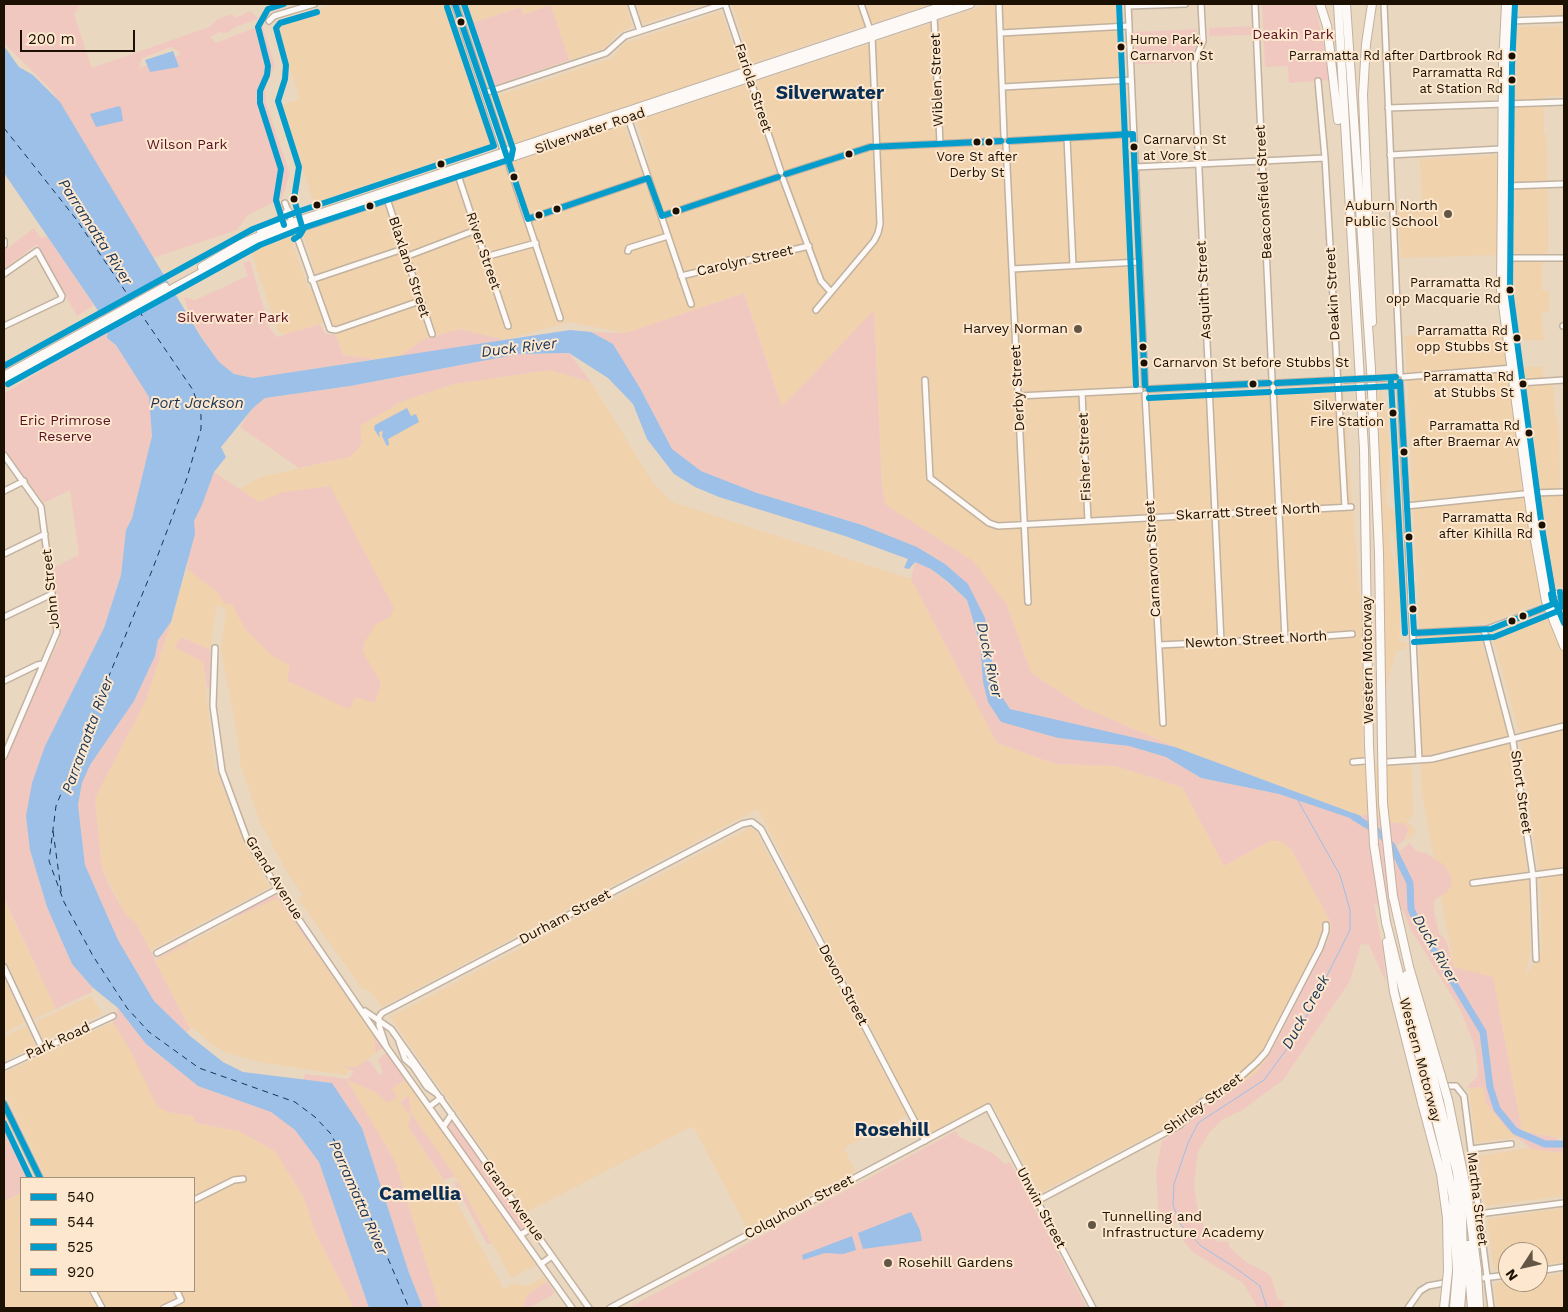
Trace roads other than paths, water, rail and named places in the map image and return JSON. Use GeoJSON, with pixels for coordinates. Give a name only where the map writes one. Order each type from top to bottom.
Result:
{"type":"FeatureCollection","features":[{"type":"Feature","properties":{"kind":"highway","name":"Silverwater Road"},"geometry":{"type":"LineString","coordinates":[[4,376],[241,248],[293,226],[871,33],[949,4]]}},
{"type":"Feature","properties":{"kind":"highway","name":"Silverwater Road"},"geometry":{"type":"LineString","coordinates":[[871,33],[970,4]]}},
{"type":"Feature","properties":{"kind":"highway"},"geometry":{"type":"LineString","coordinates":[[1320,4],[1327,26],[1338,121],[1345,152]]}},
{"type":"Feature","properties":{"kind":"highway","name":"Western Motorway"},"geometry":{"type":"LineString","coordinates":[[1338,4],[1345,152],[1364,449],[1369,746],[1374,845],[1386,922],[1435,1101],[1457,1172],[1466,1272],[1454,1308]]}},
{"type":"Feature","properties":{"kind":"highway","name":"Western Motorway"},"geometry":{"type":"LineString","coordinates":[[1346,4],[1371,369],[1379,553],[1383,803],[1393,896],[1429,1078]]}},
{"type":"Feature","properties":{"kind":"highway"},"geometry":{"type":"LineString","coordinates":[[1371,369],[1372,338],[1363,95],[1366,44],[1372,4]]}},
{"type":"Feature","properties":{"kind":"highway"},"geometry":{"type":"LineString","coordinates":[[1504,258],[1508,186],[1505,103],[1506,4]]}},
{"type":"Feature","properties":{"kind":"highway"},"geometry":{"type":"LineString","coordinates":[[1511,4],[1501,149],[1504,258],[1514,368],[1530,494],[1550,605],[1564,646]]}},
{"type":"Feature","properties":{"kind":"highway","name":"Silverwater Road"},"geometry":{"type":"LineString","coordinates":[[293,226],[387,199],[458,175],[506,155],[628,118],[749,74]]}},
{"type":"Feature","properties":{"kind":"highway"},"geometry":{"type":"LineString","coordinates":[[241,248],[288,212]]}},
{"type":"Feature","properties":{"kind":"highway","name":"Silverwater Road"},"geometry":{"type":"LineString","coordinates":[[4,382],[88,332]]}},
{"type":"Feature","properties":{"kind":"highway"},"geometry":{"type":"LineString","coordinates":[[1514,368],[1519,382],[1530,494]]}},
{"type":"Feature","properties":{"kind":"highway"},"geometry":{"type":"LineString","coordinates":[[1550,605],[1564,632]]}},
{"type":"Feature","properties":{"kind":"highway"},"geometry":{"type":"LineString","coordinates":[[1386,922],[1392,982],[1441,1174],[1447,1218],[1448,1271],[1444,1308]]}},
{"type":"Feature","properties":{"kind":"highway","name":"Western Motorway"},"geometry":{"type":"LineString","coordinates":[[1399,931],[1448,1100],[1465,1183],[1466,1272],[1460,1308]]}},
{"type":"Feature","properties":{"kind":"highway","name":"Western Motorway"},"geometry":{"type":"LineString","coordinates":[[1435,1101],[1466,1272],[1479,1308]]}},
{"type":"Feature","properties":{"kind":"highway"},"geometry":{"type":"LineString","coordinates":[[1466,1272],[1472,1308]]}},
{"type":"Feature","properties":{"kind":"main road"},"geometry":{"type":"LineString","coordinates":[[455,4],[506,155]]}},
{"type":"Feature","properties":{"kind":"street"},"geometry":{"type":"LineString","coordinates":[[269,21],[274,16],[314,4]]}},
{"type":"Feature","properties":{"kind":"street"},"geometry":{"type":"LineString","coordinates":[[631,4],[640,31]]}},
{"type":"Feature","properties":{"kind":"street"},"geometry":{"type":"LineString","coordinates":[[485,93],[606,53],[623,37],[724,4]]}},
{"type":"Feature","properties":{"kind":"street","name":"Fariola Street"},"geometry":{"type":"LineString","coordinates":[[724,4],[782,175],[822,284],[831,292]]}},
{"type":"Feature","properties":{"kind":"street"},"geometry":{"type":"LineString","coordinates":[[816,310],[878,234],[877,146],[871,33],[861,4]]}},
{"type":"Feature","properties":{"kind":"street"},"geometry":{"type":"LineString","coordinates":[[999,4],[1003,86],[1002,138]]}},
{"type":"Feature","properties":{"kind":"street"},"geometry":{"type":"LineString","coordinates":[[1128,5],[1185,4]]}},
{"type":"Feature","properties":{"kind":"street","name":"Asquith Street"},"geometry":{"type":"LineString","coordinates":[[1201,4],[1203,41],[1194,58],[1221,642]]}},
{"type":"Feature","properties":{"kind":"street","name":"Beaconsfield Street"},"geometry":{"type":"LineString","coordinates":[[1255,4],[1285,639]]}},
{"type":"Feature","properties":{"kind":"street"},"geometry":{"type":"LineString","coordinates":[[1384,4],[1419,760]]}},
{"type":"Feature","properties":{"kind":"street","name":"Carnarvon Street"},"geometry":{"type":"LineString","coordinates":[[1128,5],[1147,390],[1150,517],[1163,723]]}},
{"type":"Feature","properties":{"kind":"street","name":"Wiblen Street"},"geometry":{"type":"LineString","coordinates":[[934,16],[940,144]]}},
{"type":"Feature","properties":{"kind":"street"},"geometry":{"type":"LineString","coordinates":[[1510,21],[1564,19]]}},
{"type":"Feature","properties":{"kind":"street"},"geometry":{"type":"LineString","coordinates":[[1001,33],[1129,26]]}},
{"type":"Feature","properties":{"kind":"street"},"geometry":{"type":"LineString","coordinates":[[1003,86],[1131,80]]}},
{"type":"Feature","properties":{"kind":"street","name":"Deakin Street"},"geometry":{"type":"LineString","coordinates":[[1318,82],[1326,158],[1336,380],[1345,507]]}},
{"type":"Feature","properties":{"kind":"street"},"geometry":{"type":"LineString","coordinates":[[1388,108],[1564,102]]}},
{"type":"Feature","properties":{"kind":"street"},"geometry":{"type":"LineString","coordinates":[[628,118],[691,304]]}},
{"type":"Feature","properties":{"kind":"street"},"geometry":{"type":"LineString","coordinates":[[662,216],[864,148],[940,144],[1002,138],[1008,143],[1133,134]]}},
{"type":"Feature","properties":{"kind":"street"},"geometry":{"type":"LineString","coordinates":[[1067,138],[1073,265]]}},
{"type":"Feature","properties":{"kind":"street","name":"Derby Street"},"geometry":{"type":"LineString","coordinates":[[1008,143],[1028,602]]}},
{"type":"Feature","properties":{"kind":"street"},"geometry":{"type":"LineString","coordinates":[[1390,155],[1501,149]]}},
{"type":"Feature","properties":{"kind":"street"},"geometry":{"type":"LineString","coordinates":[[506,155],[560,318]]}},
{"type":"Feature","properties":{"kind":"street"},"geometry":{"type":"LineString","coordinates":[[1135,167],[1326,158]]}},
{"type":"Feature","properties":{"kind":"street","name":"River Street"},"geometry":{"type":"LineString","coordinates":[[458,175],[508,326]]}},
{"type":"Feature","properties":{"kind":"street"},"geometry":{"type":"LineString","coordinates":[[528,218],[648,178]]}},
{"type":"Feature","properties":{"kind":"street"},"geometry":{"type":"LineString","coordinates":[[1508,186],[1564,184]]}},
{"type":"Feature","properties":{"kind":"street","name":"Blaxland Street"},"geometry":{"type":"LineString","coordinates":[[387,199],[432,334]]}},
{"type":"Feature","properties":{"kind":"street"},"geometry":{"type":"LineString","coordinates":[[285,203],[330,329],[336,330],[420,301]]}},
{"type":"Feature","properties":{"kind":"street"},"geometry":{"type":"LineString","coordinates":[[405,257],[476,230]]}},
{"type":"Feature","properties":{"kind":"street"},"geometry":{"type":"LineString","coordinates":[[628,251],[629,248],[668,236]]}},
{"type":"Feature","properties":{"kind":"street"},"geometry":{"type":"LineString","coordinates":[[485,257],[536,243]]}},
{"type":"Feature","properties":{"kind":"street","name":"Carolyn Street"},"geometry":{"type":"LineString","coordinates":[[682,276],[809,246]]}},
{"type":"Feature","properties":{"kind":"street"},"geometry":{"type":"LineString","coordinates":[[311,280],[403,249]]}},
{"type":"Feature","properties":{"kind":"street"},"geometry":{"type":"LineString","coordinates":[[4,274],[37,251],[62,291],[61,299],[4,326]]}},
{"type":"Feature","properties":{"kind":"street"},"geometry":{"type":"LineString","coordinates":[[1504,258],[1564,258]]}},
{"type":"Feature","properties":{"kind":"street"},"geometry":{"type":"LineString","coordinates":[[1012,269],[1140,262]]}},
{"type":"Feature","properties":{"kind":"street"},"geometry":{"type":"LineString","coordinates":[[1018,396],[1388,378],[1514,368]]}},
{"type":"Feature","properties":{"kind":"street","name":"Skarratt Street North"},"geometry":{"type":"LineString","coordinates":[[924,380],[930,478],[989,523],[998,526],[1351,507]]}},
{"type":"Feature","properties":{"kind":"street"},"geometry":{"type":"LineString","coordinates":[[1519,382],[1564,380]]}},
{"type":"Feature","properties":{"kind":"street","name":"Fisher Street"},"geometry":{"type":"LineString","coordinates":[[1082,393],[1088,521]]}},
{"type":"Feature","properties":{"kind":"street","name":"John Street"},"geometry":{"type":"LineString","coordinates":[[4,455],[41,507],[57,632],[4,756]]}},
{"type":"Feature","properties":{"kind":"street"},"geometry":{"type":"LineString","coordinates":[[4,491],[24,482]]}},
{"type":"Feature","properties":{"kind":"street"},"geometry":{"type":"LineString","coordinates":[[1406,506],[1564,492]]}},
{"type":"Feature","properties":{"kind":"street"},"geometry":{"type":"LineString","coordinates":[[4,554],[45,534]]}},
{"type":"Feature","properties":{"kind":"street"},"geometry":{"type":"LineString","coordinates":[[1548,595],[1564,593]]}},
{"type":"Feature","properties":{"kind":"street"},"geometry":{"type":"LineString","coordinates":[[4,617],[52,594]]}},
{"type":"Feature","properties":{"kind":"street"},"geometry":{"type":"LineString","coordinates":[[1414,633],[1484,630],[1550,605]]}},
{"type":"Feature","properties":{"kind":"street","name":"Short Street"},"geometry":{"type":"LineString","coordinates":[[1484,630],[1513,741],[1533,876],[1536,958]]}},
{"type":"Feature","properties":{"kind":"street","name":"Newton Street North"},"geometry":{"type":"LineString","coordinates":[[1159,645],[1352,634]]}},
{"type":"Feature","properties":{"kind":"street","name":"Grand Avenue"},"geometry":{"type":"LineString","coordinates":[[215,648],[213,706],[222,771],[247,839],[278,889],[387,1047],[573,1308]]}},
{"type":"Feature","properties":{"kind":"street"},"geometry":{"type":"LineString","coordinates":[[4,681],[37,665],[44,664]]}},
{"type":"Feature","properties":{"kind":"street"},"geometry":{"type":"LineString","coordinates":[[1387,762],[1419,760],[1513,741],[1564,726]]}},
{"type":"Feature","properties":{"kind":"street"},"geometry":{"type":"LineString","coordinates":[[1353,762],[1366,761]]}},
{"type":"Feature","properties":{"kind":"street","name":"Durham Street"},"geometry":{"type":"LineString","coordinates":[[387,1011],[742,824],[752,822],[761,829]]}},
{"type":"Feature","properties":{"kind":"street","name":"Devon Street"},"geometry":{"type":"LineString","coordinates":[[761,829],[925,1141]]}},
{"type":"Feature","properties":{"kind":"street"},"geometry":{"type":"LineString","coordinates":[[1473,883],[1564,871]]}},
{"type":"Feature","properties":{"kind":"street"},"geometry":{"type":"LineString","coordinates":[[157,953],[278,889]]}},
{"type":"Feature","properties":{"kind":"street","name":"Shirley Street"},"geometry":{"type":"LineString","coordinates":[[1037,1201],[1180,1125],[1202,1102],[1228,1087],[1257,1062],[1266,1052],[1320,948],[1326,925]]}},
{"type":"Feature","properties":{"kind":"street"},"geometry":{"type":"LineString","coordinates":[[4,967],[42,1048]]}},
{"type":"Feature","properties":{"kind":"street","name":"Grand Avenue"},"geometry":{"type":"LineString","coordinates":[[359,1005],[391,1029],[589,1308]]}},
{"type":"Feature","properties":{"kind":"street"},"geometry":{"type":"LineString","coordinates":[[369,1014],[387,1011]]}},
{"type":"Feature","properties":{"kind":"street"},"geometry":{"type":"LineString","coordinates":[[387,1011],[379,1020],[387,1047],[396,1044],[397,1038]]}},
{"type":"Feature","properties":{"kind":"street"},"geometry":{"type":"LineString","coordinates":[[387,1011],[385,1020],[391,1029]]}},
{"type":"Feature","properties":{"kind":"street","name":"Park Road"},"geometry":{"type":"LineString","coordinates":[[4,1067],[113,1016]]}},
{"type":"Feature","properties":{"kind":"street"},"geometry":{"type":"LineString","coordinates":[[407,1075],[417,1068]]}},
{"type":"Feature","properties":{"kind":"street","name":"Martha Street"},"geometry":{"type":"LineString","coordinates":[[1448,1086],[1456,1086],[1464,1096],[1484,1278],[1491,1308]]}},
{"type":"Feature","properties":{"kind":"street"},"geometry":{"type":"LineString","coordinates":[[430,1106],[440,1097]]}},
{"type":"Feature","properties":{"kind":"street"},"geometry":{"type":"LineString","coordinates":[[4,1104],[40,1177]]}},
{"type":"Feature","properties":{"kind":"street","name":"Colquhoun Street"},"geometry":{"type":"LineString","coordinates":[[610,1308],[988,1107]]}},
{"type":"Feature","properties":{"kind":"street","name":"Unwin Street"},"geometry":{"type":"LineString","coordinates":[[988,1107],[1093,1308]]}},
{"type":"Feature","properties":{"kind":"street"},"geometry":{"type":"LineString","coordinates":[[444,1126],[452,1114]]}},
{"type":"Feature","properties":{"kind":"street"},"geometry":{"type":"LineString","coordinates":[[1471,1149],[1511,1144]]}},
{"type":"Feature","properties":{"kind":"street"},"geometry":{"type":"LineString","coordinates":[[195,1200],[234,1180],[243,1179]]}},
{"type":"Feature","properties":{"kind":"street"},"geometry":{"type":"LineString","coordinates":[[1478,1214],[1564,1202]]}},
{"type":"Feature","properties":{"kind":"street"},"geometry":{"type":"LineString","coordinates":[[520,1235],[532,1228]]}},
{"type":"Feature","properties":{"kind":"street"},"geometry":{"type":"LineString","coordinates":[[541,1264],[552,1256]]}},
{"type":"Feature","properties":{"kind":"street"},"geometry":{"type":"LineString","coordinates":[[1548,1269],[1564,1267]]}},
{"type":"Feature","properties":{"kind":"street"},"geometry":{"type":"LineString","coordinates":[[1484,1278],[1498,1276]]}},
{"type":"Feature","properties":{"kind":"street"},"geometry":{"type":"LineString","coordinates":[[1408,1308],[1415,1296],[1428,1286],[1444,1283]]}},
{"type":"Feature","properties":{"kind":"street"},"geometry":{"type":"LineString","coordinates":[[94,1292],[102,1308]]}},
{"type":"Feature","properties":{"kind":"street"},"geometry":{"type":"LineString","coordinates":[[164,1308],[181,1300],[177,1292]]}},
{"type":"Feature","properties":{"kind":"water","name":"Port Jackson"},"geometry":{"type":"Polygon","coordinates":[[[4,46],[19,67],[33,75],[60,102],[201,337],[219,362],[234,374],[253,378],[570,330],[591,332],[613,344],[640,388],[672,449],[701,471],[757,493],[862,525],[917,547],[945,564],[968,584],[985,618],[997,689],[1010,709],[1175,747],[1361,816],[1362,822],[1279,794],[1201,778],[1166,757],[1129,746],[1058,738],[1001,722],[988,702],[983,682],[980,644],[967,600],[948,582],[931,569],[915,562],[909,569],[904,568],[908,559],[845,536],[719,497],[695,487],[674,474],[647,439],[633,404],[608,378],[569,353],[519,354],[350,386],[265,398],[253,408],[221,447],[226,457],[214,472],[194,521],[195,534],[171,622],[158,640],[155,656],[134,701],[90,765],[82,783],[78,805],[85,865],[118,940],[154,1001],[190,1036],[223,1062],[243,1072],[332,1083],[362,1128],[409,1273],[423,1308],[369,1308],[319,1162],[295,1130],[271,1112],[198,1086],[146,1044],[118,1008],[92,987],[72,964],[47,907],[30,850],[26,816],[32,783],[45,746],[104,628],[121,575],[126,530],[132,518],[152,436],[149,397],[116,345],[107,338],[108,328],[97,309],[4,173],[4,46]]]}},
{"type":"Feature","properties":{"kind":"water"},"geometry":{"type":"Polygon","coordinates":[[[173,51],[179,67],[150,72],[145,60],[173,51]]]}},
{"type":"Feature","properties":{"kind":"water"},"geometry":{"type":"Polygon","coordinates":[[[119,106],[123,121],[96,127],[90,114],[119,106]]]}},
{"type":"Feature","properties":{"kind":"water"},"geometry":{"type":"Polygon","coordinates":[[[407,408],[411,416],[416,414],[419,422],[388,439],[389,445],[387,446],[382,436],[383,431],[379,432],[380,438],[374,429],[375,425],[407,408]]]}},
{"type":"Feature","properties":{"kind":"water"},"geometry":{"type":"Polygon","coordinates":[[[911,1212],[920,1230],[922,1241],[863,1249],[858,1233],[911,1212]]]}},
{"type":"Feature","properties":{"kind":"water"},"geometry":{"type":"Polygon","coordinates":[[[852,1236],[856,1250],[843,1254],[825,1253],[803,1260],[802,1255],[852,1236]]]}},
{"type":"Feature","properties":{"kind":"waterway","name":"Duck Creek"},"geometry":{"type":"LineString","coordinates":[[1267,1308],[1260,1286],[1201,1246],[1180,1224],[1173,1205],[1174,1184],[1188,1143],[1198,1123],[1264,1080],[1297,1035],[1350,930],[1350,910],[1340,875],[1297,799]]}},
{"type":"Feature","properties":{"kind":"waterway","name":"Duck River"},"geometry":{"type":"LineString","coordinates":[[1354,817],[1377,831],[1392,846],[1410,883],[1411,909],[1416,920],[1483,1032],[1490,1087],[1497,1109],[1515,1131],[1545,1144],[1564,1144]]}},
{"type":"Feature","properties":{"kind":"place","name":"Hume Park, Carnarvon St"},"geometry":{"type":"Point","coordinates":[1121,47]}},
{"type":"Feature","properties":{"kind":"place","name":"Parramatta Rd after Dartbrook Rd"},"geometry":{"type":"Point","coordinates":[1512,56]}},
{"type":"Feature","properties":{"kind":"place","name":"Parramatta Rd at Station Rd"},"geometry":{"type":"Point","coordinates":[1512,80]}},
{"type":"Feature","properties":{"kind":"place","name":"Vore St after Derby St"},"geometry":{"type":"Point","coordinates":[977,142]}},
{"type":"Feature","properties":{"kind":"place","name":"Carnarvon St at Vore St"},"geometry":{"type":"Point","coordinates":[1134,147]}},
{"type":"Feature","properties":{"kind":"place","name":"Auburn North Public School"},"geometry":{"type":"Point","coordinates":[1448,214]}},
{"type":"Feature","properties":{"kind":"place","name":"Parramatta Rd opp Macquarie Rd"},"geometry":{"type":"Point","coordinates":[1510,290]}},
{"type":"Feature","properties":{"kind":"place","name":"Harvey Norman"},"geometry":{"type":"Point","coordinates":[1078,329]}},
{"type":"Feature","properties":{"kind":"place","name":"Parramatta Rd opp Stubbs St"},"geometry":{"type":"Point","coordinates":[1517,338]}},
{"type":"Feature","properties":{"kind":"place","name":"Carnarvon St before Stubbs St"},"geometry":{"type":"Point","coordinates":[1144,363]}},
{"type":"Feature","properties":{"kind":"place","name":"Parramatta Rd at Stubbs St"},"geometry":{"type":"Point","coordinates":[1523,384]}},
{"type":"Feature","properties":{"kind":"place","name":"Silverwater Fire Station"},"geometry":{"type":"Point","coordinates":[1393,413]}},
{"type":"Feature","properties":{"kind":"place","name":"Parramatta Rd after Braemar Av"},"geometry":{"type":"Point","coordinates":[1529,433]}},
{"type":"Feature","properties":{"kind":"place","name":"Parramatta Rd after Kihilla Rd"},"geometry":{"type":"Point","coordinates":[1542,525]}},
{"type":"Feature","properties":{"kind":"place","name":"Tunnelling and Infrastructure Academy"},"geometry":{"type":"Point","coordinates":[1092,1225]}},
{"type":"Feature","properties":{"kind":"place","name":"Rosehill Gardens"},"geometry":{"type":"Point","coordinates":[888,1263]}},
{"type":"Feature","properties":{"kind":"district","name":"Silverwater"},"geometry":{"type":"Point","coordinates":[830,93]}},
{"type":"Feature","properties":{"kind":"district","name":"Rosehill"},"geometry":{"type":"Point","coordinates":[892,1130]}},
{"type":"Feature","properties":{"kind":"district","name":"Camellia"},"geometry":{"type":"Point","coordinates":[420,1194]}},
{"type":"Feature","properties":{"kind":"park label","name":"Deakin Park"},"geometry":{"type":"Point","coordinates":[1293,35]}},
{"type":"Feature","properties":{"kind":"park label","name":"Wilson Park"},"geometry":{"type":"Point","coordinates":[187,145]}},
{"type":"Feature","properties":{"kind":"park label","name":"Silverwater Park"},"geometry":{"type":"Point","coordinates":[233,318]}},
{"type":"Feature","properties":{"kind":"park label","name":"Eric Primrose Reserve"},"geometry":{"type":"Point","coordinates":[65,430]}},
{"type":"Feature","properties":{"kind":"water label","name":"Parramatta River"},"geometry":{"type":"Point","coordinates":[95,232]}},
{"type":"Feature","properties":{"kind":"water label","name":"Parramatta River"},"geometry":{"type":"Point","coordinates":[88,735]}},
{"type":"Feature","properties":{"kind":"water label","name":"Parramatta River"},"geometry":{"type":"Point","coordinates":[358,1198]}}]}
